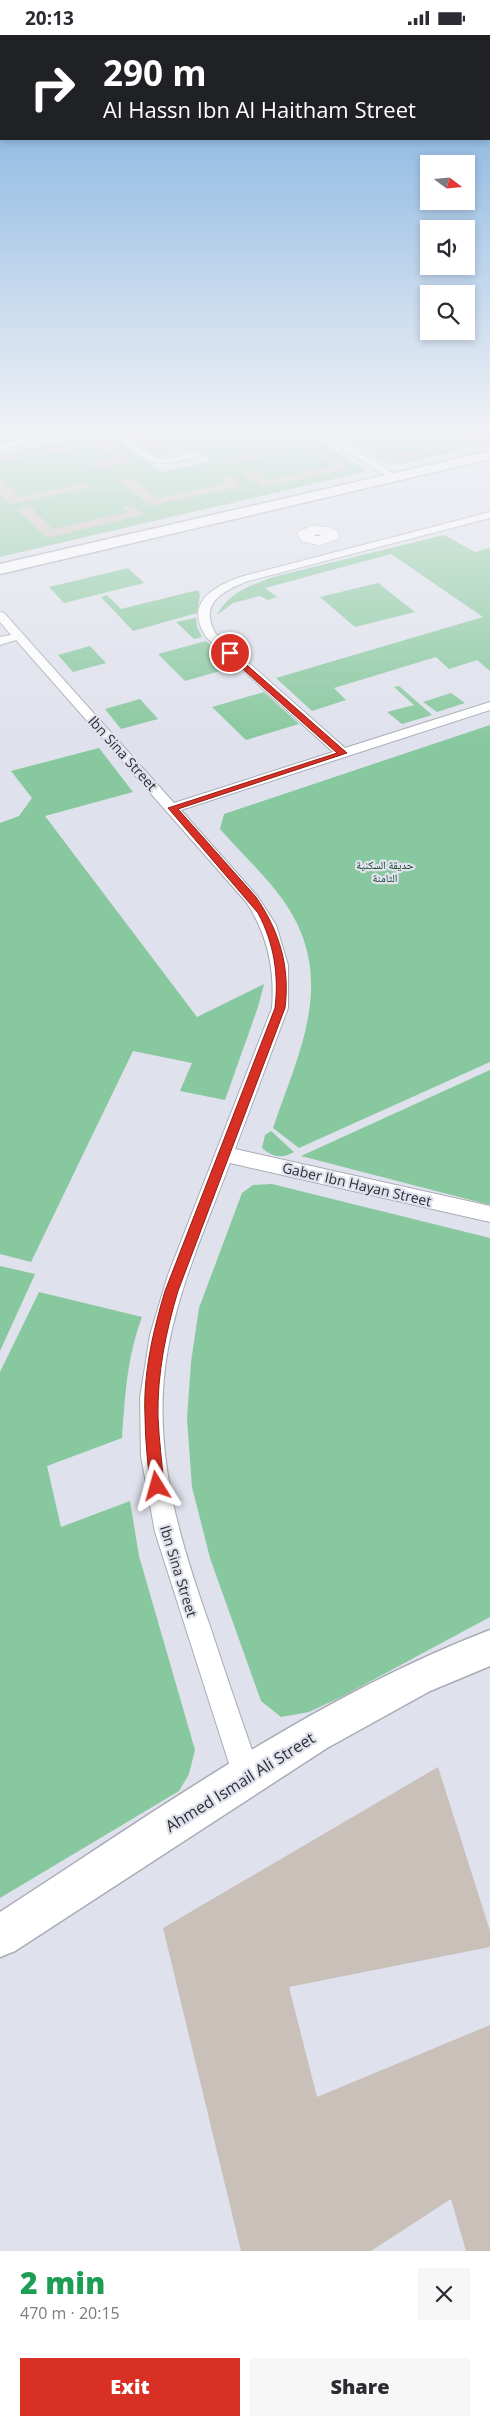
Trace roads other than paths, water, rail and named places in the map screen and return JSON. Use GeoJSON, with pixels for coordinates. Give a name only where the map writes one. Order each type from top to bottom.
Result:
{"type":"FeatureCollection","features":[{"type":"Feature","properties":{"kind":"main road"},"geometry":{"type":"LineString","coordinates":[[0,560],[111,535]]}},
{"type":"Feature","properties":{"kind":"main road"},"geometry":{"type":"LineString","coordinates":[[0,569],[138,535]]}},
{"type":"Feature","properties":{"kind":"main road","name":"Ahmed Ismail Ali Street"},"geometry":{"type":"LineString","coordinates":[[0,1936],[247,1776],[344,1716],[415,1679],[490,1648]]}},
{"type":"Feature","properties":{"kind":"street"},"geometry":{"type":"LineString","coordinates":[[343,753],[211,636],[203,624],[205,606],[219,590],[244,579],[412,535]]}},
{"type":"Feature","properties":{"kind":"street","name":"Ibn Sina Street"},"geometry":{"type":"LineString","coordinates":[[0,615],[253,899],[270,927],[280,957],[282,974],[280,1008],[171,1291],[162,1321],[156,1354],[151,1429],[159,1498],[174,1561],[247,1776]]}},
{"type":"Feature","properties":{"kind":"street"},"geometry":{"type":"LineString","coordinates":[[0,641],[19,636]]}},
{"type":"Feature","properties":{"kind":"street"},"geometry":{"type":"LineString","coordinates":[[172,808],[490,706]]}},
{"type":"Feature","properties":{"kind":"street","name":"Gaber Ibn Hayan Street"},"geometry":{"type":"LineString","coordinates":[[224,1154],[490,1214]]}},
{"type":"Feature","properties":{"kind":"lane"},"geometry":{"type":"LineString","coordinates":[[301,535],[303,539],[312,543],[324,543],[334,539],[335,535]]}},
{"type":"Feature","properties":{"kind":"park label","name":"حديقة السكنية الثامنة"},"geometry":{"type":"Point","coordinates":[385,870]}}]}
